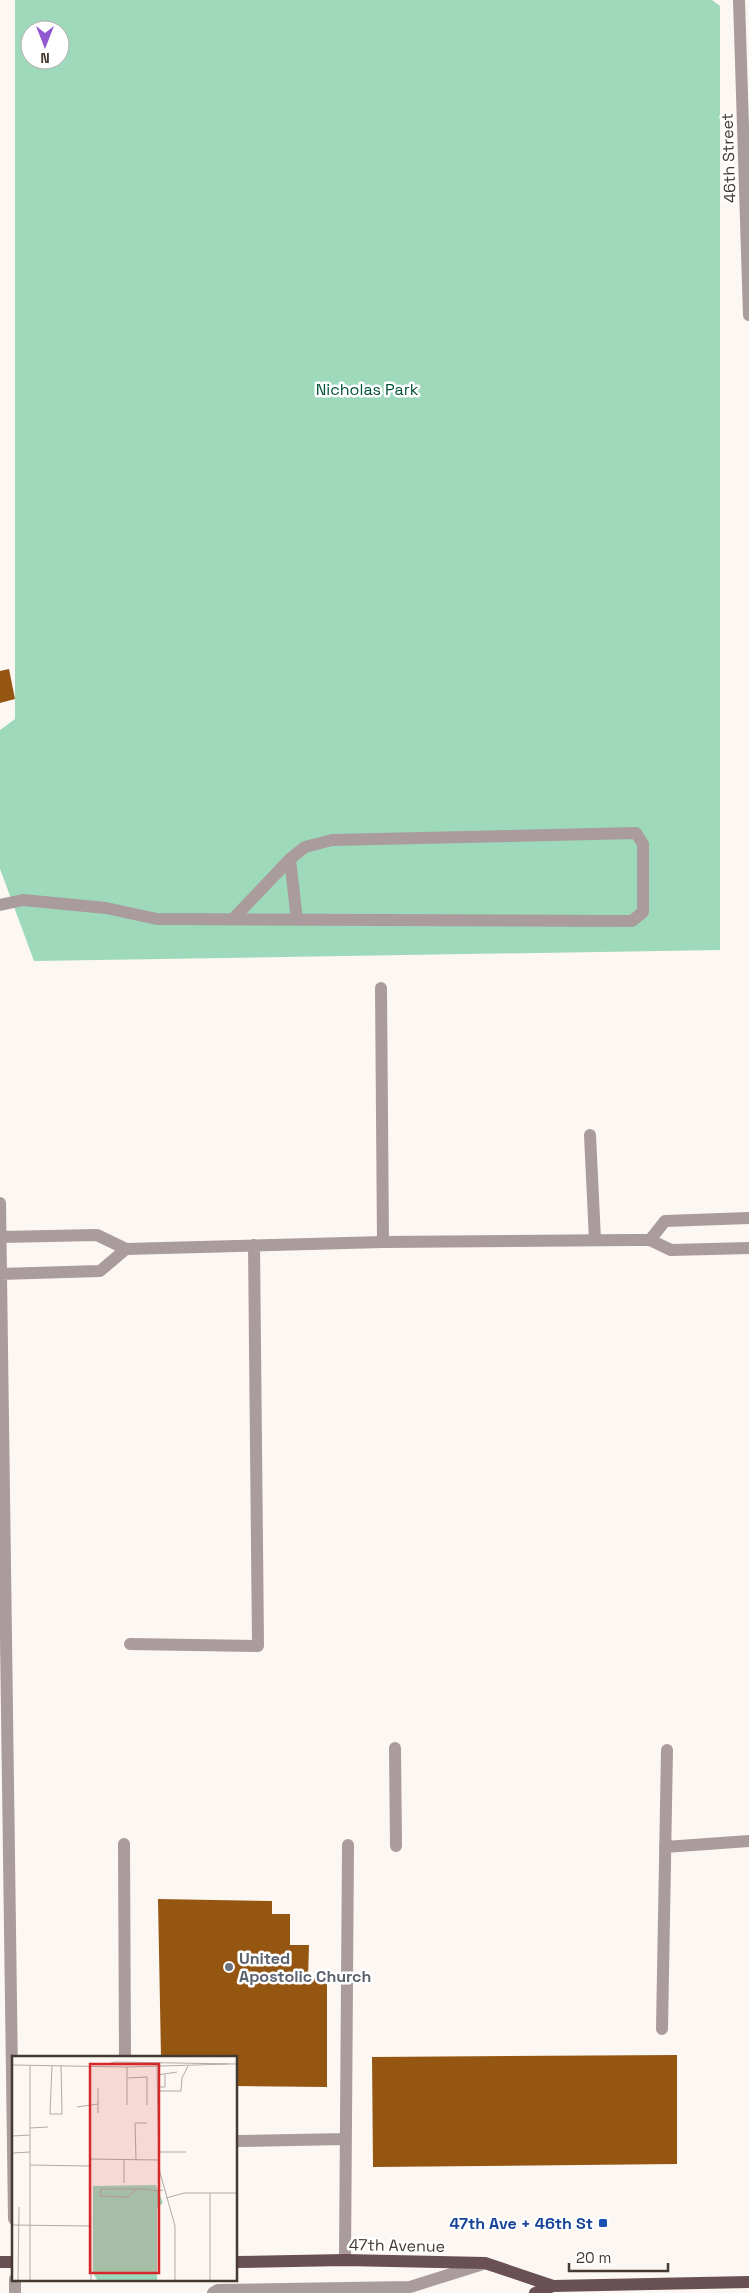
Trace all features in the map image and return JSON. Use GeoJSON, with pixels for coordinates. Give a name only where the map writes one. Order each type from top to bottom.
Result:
{"type":"FeatureCollection","features":[{"type":"Feature","properties":{"kind":"main road","name":"47th Avenue"},"geometry":{"type":"LineString","coordinates":[[238,2262],[345,2260],[485,2263],[552,2289]]}},
{"type":"Feature","properties":{"kind":"main road","name":"47th Avenue"},"geometry":{"type":"LineString","coordinates":[[534,2293],[552,2289],[749,2282]]}},
{"type":"Feature","properties":{"kind":"street","name":"46th Street"},"geometry":{"type":"LineString","coordinates":[[739,0],[749,314]]}},
{"type":"Feature","properties":{"kind":"street"},"geometry":{"type":"LineString","coordinates":[[0,905],[23,900],[106,908],[158,919],[632,921],[643,912],[643,844],[636,833],[332,840],[305,847],[290,859],[234,918]]}},
{"type":"Feature","properties":{"kind":"street"},"geometry":{"type":"LineString","coordinates":[[290,859],[297,920]]}},
{"type":"Feature","properties":{"kind":"street"},"geometry":{"type":"LineString","coordinates":[[381,988],[383,1242]]}},
{"type":"Feature","properties":{"kind":"street"},"geometry":{"type":"LineString","coordinates":[[590,1135],[595,1240]]}},
{"type":"Feature","properties":{"kind":"street"},"geometry":{"type":"LineString","coordinates":[[0,1203],[6,2166],[12,2205]]}},
{"type":"Feature","properties":{"kind":"street"},"geometry":{"type":"LineString","coordinates":[[650,1240],[665,1221],[749,1218]]}},
{"type":"Feature","properties":{"kind":"street"},"geometry":{"type":"LineString","coordinates":[[1,1237],[97,1235],[126,1249],[383,1242],[595,1240],[650,1240],[672,1250],[749,1248]]}},
{"type":"Feature","properties":{"kind":"street"},"geometry":{"type":"LineString","coordinates":[[130,1644],[258,1646],[254,1245]]}},
{"type":"Feature","properties":{"kind":"street"},"geometry":{"type":"LineString","coordinates":[[0,1274],[100,1272],[126,1249]]}},
{"type":"Feature","properties":{"kind":"street"},"geometry":{"type":"LineString","coordinates":[[395,1748],[396,1846]]}},
{"type":"Feature","properties":{"kind":"street"},"geometry":{"type":"LineString","coordinates":[[662,2030],[667,1750]]}},
{"type":"Feature","properties":{"kind":"street"},"geometry":{"type":"LineString","coordinates":[[666,1847],[749,1841]]}},
{"type":"Feature","properties":{"kind":"street"},"geometry":{"type":"LineString","coordinates":[[124,1844],[125,2056]]}},
{"type":"Feature","properties":{"kind":"street"},"geometry":{"type":"LineString","coordinates":[[345,2260],[348,1845]]}},
{"type":"Feature","properties":{"kind":"street"},"geometry":{"type":"LineString","coordinates":[[238,2141],[346,2139]]}},
{"type":"Feature","properties":{"kind":"street"},"geometry":{"type":"LineString","coordinates":[[214,2293],[218,2290],[410,2287],[485,2263]]}},
{"type":"Feature","properties":{"kind":"street"},"geometry":{"type":"LineString","coordinates":[[15,2280],[15,2293]]}},
{"type":"Feature","properties":{"kind":"green space","name":"Nicholas Park"},"geometry":{"type":"Polygon","coordinates":[[[15,0],[712,0],[720,6],[720,950],[34,961],[0,869],[0,730],[15,719],[15,0]]]}},
{"type":"Feature","properties":{"kind":"building"},"geometry":{"type":"Polygon","coordinates":[[[9,669],[15,699],[0,703],[0,671],[9,669]]]}},
{"type":"Feature","properties":{"kind":"building"},"geometry":{"type":"Polygon","coordinates":[[[158,1899],[272,1901],[272,1914],[290,1914],[290,1945],[309,1945],[308,1978],[327,1979],[327,2087],[238,2086],[238,2056],[161,2056],[158,1899]]]}},
{"type":"Feature","properties":{"kind":"building"},"geometry":{"type":"Polygon","coordinates":[[[677,2055],[677,2164],[373,2167],[372,2057],[677,2055]]]}},
{"type":"Feature","properties":{"kind":"place","name":"United Apostolic Church"},"geometry":{"type":"Point","coordinates":[229,1967]}},
{"type":"Feature","properties":{"kind":"place","name":"47th Ave + 46th St"},"geometry":{"type":"Point","coordinates":[603,2223]}}]}
